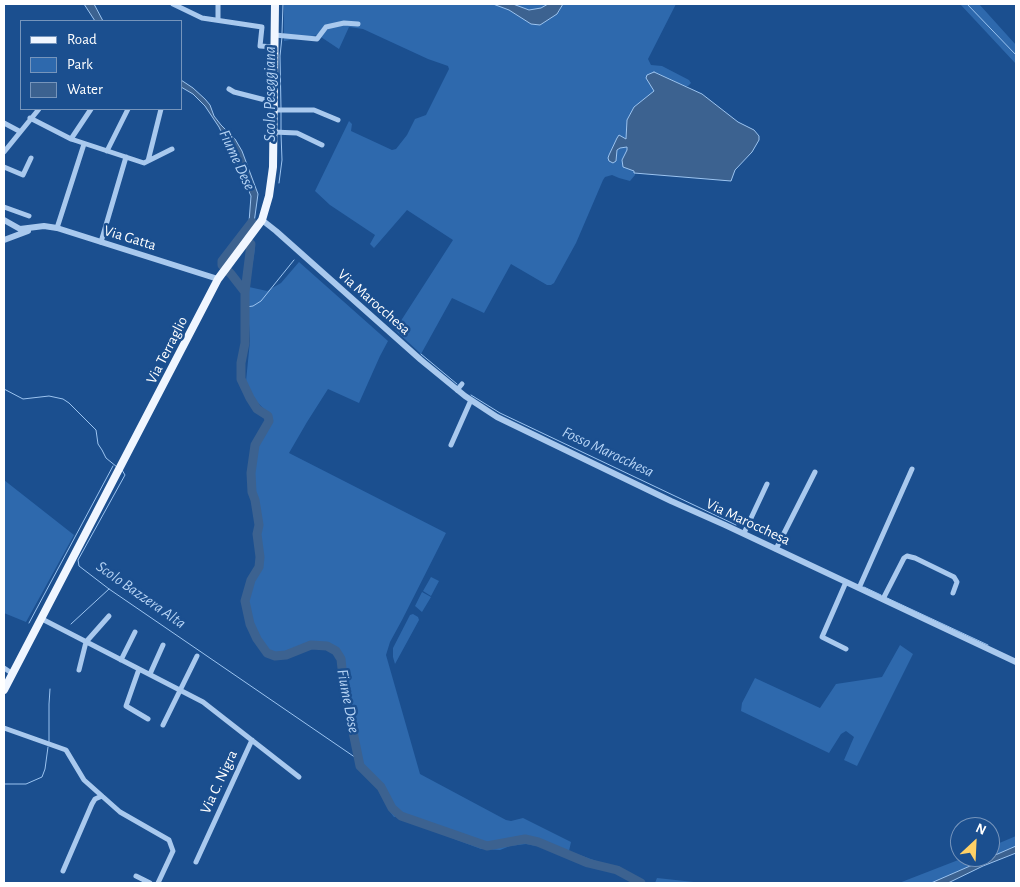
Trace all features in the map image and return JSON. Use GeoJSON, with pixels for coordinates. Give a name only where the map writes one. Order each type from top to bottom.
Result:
{"type":"FeatureCollection","features":[{"type":"Feature","properties":{"kind":"main road","name":"Via Terraglio"},"geometry":{"type":"LineString","coordinates":[[4,690],[218,280],[262,220],[271,186],[279,133],[272,47],[279,36],[275,4]]}},
{"type":"Feature","properties":{"kind":"street"},"geometry":{"type":"LineString","coordinates":[[173,4],[202,18],[262,27],[260,46],[272,47]]}},
{"type":"Feature","properties":{"kind":"street"},"geometry":{"type":"LineString","coordinates":[[218,4],[218,20]]}},
{"type":"Feature","properties":{"kind":"street"},"geometry":{"type":"LineString","coordinates":[[279,36],[316,39],[326,27],[344,23],[358,24]]}},
{"type":"Feature","properties":{"kind":"street"},"geometry":{"type":"LineString","coordinates":[[230,89],[277,108],[314,110],[338,120]]}},
{"type":"Feature","properties":{"kind":"street"},"geometry":{"type":"LineString","coordinates":[[4,152],[38,110]]}},
{"type":"Feature","properties":{"kind":"street"},"geometry":{"type":"LineString","coordinates":[[71,139],[90,110]]}},
{"type":"Feature","properties":{"kind":"street"},"geometry":{"type":"LineString","coordinates":[[106,151],[127,110]]}},
{"type":"Feature","properties":{"kind":"street"},"geometry":{"type":"LineString","coordinates":[[148,161],[162,110]]}},
{"type":"Feature","properties":{"kind":"street"},"geometry":{"type":"LineString","coordinates":[[30,118],[71,139],[144,163],[172,149]]}},
{"type":"Feature","properties":{"kind":"street"},"geometry":{"type":"LineString","coordinates":[[4,123],[19,132]]}},
{"type":"Feature","properties":{"kind":"street"},"geometry":{"type":"LineString","coordinates":[[279,133],[297,133],[322,145]]}},
{"type":"Feature","properties":{"kind":"street"},"geometry":{"type":"LineString","coordinates":[[57,228],[84,144]]}},
{"type":"Feature","properties":{"kind":"street"},"geometry":{"type":"LineString","coordinates":[[101,242],[126,157]]}},
{"type":"Feature","properties":{"kind":"street"},"geometry":{"type":"LineString","coordinates":[[4,167],[23,175],[31,158]]}},
{"type":"Feature","properties":{"kind":"street"},"geometry":{"type":"LineString","coordinates":[[4,207],[29,216]]}},
{"type":"Feature","properties":{"kind":"street","name":"Via Marocchesa"},"geometry":{"type":"LineString","coordinates":[[262,220],[457,390],[518,428],[671,501],[884,598],[1016,662]]}},
{"type":"Feature","properties":{"kind":"street","name":"Via Gatta"},"geometry":{"type":"LineString","coordinates":[[6,221],[20,229],[44,226],[57,228],[218,280]]}},
{"type":"Feature","properties":{"kind":"street","name":"Via Gatta"},"geometry":{"type":"LineString","coordinates":[[5,240],[13,230],[6,221]]}},
{"type":"Feature","properties":{"kind":"street","name":"Via Gatta"},"geometry":{"type":"LineString","coordinates":[[5,240],[33,228]]}},
{"type":"Feature","properties":{"kind":"street"},"geometry":{"type":"LineString","coordinates":[[457,390],[462,384]]}},
{"type":"Feature","properties":{"kind":"street"},"geometry":{"type":"LineString","coordinates":[[451,445],[471,400]]}},
{"type":"Feature","properties":{"kind":"street"},"geometry":{"type":"LineString","coordinates":[[860,588],[912,469]]}},
{"type":"Feature","properties":{"kind":"street"},"geometry":{"type":"LineString","coordinates":[[776,548],[815,472]]}},
{"type":"Feature","properties":{"kind":"street"},"geometry":{"type":"LineString","coordinates":[[744,534],[767,484]]}},
{"type":"Feature","properties":{"kind":"street"},"geometry":{"type":"LineString","coordinates":[[884,598],[904,558],[907,556],[954,577],[957,582],[953,593]]}},
{"type":"Feature","properties":{"kind":"street"},"geometry":{"type":"LineString","coordinates":[[846,582],[822,637],[846,648]]}},
{"type":"Feature","properties":{"kind":"street"},"geometry":{"type":"LineString","coordinates":[[79,670],[86,642],[109,616]]}},
{"type":"Feature","properties":{"kind":"street"},"geometry":{"type":"LineString","coordinates":[[42,619],[203,702],[252,740]]}},
{"type":"Feature","properties":{"kind":"street"},"geometry":{"type":"LineString","coordinates":[[121,660],[135,632]]}},
{"type":"Feature","properties":{"kind":"street"},"geometry":{"type":"LineString","coordinates":[[150,674],[163,645]]}},
{"type":"Feature","properties":{"kind":"street"},"geometry":{"type":"LineString","coordinates":[[163,725],[197,656]]}},
{"type":"Feature","properties":{"kind":"street"},"geometry":{"type":"LineString","coordinates":[[4,668],[13,674]]}},
{"type":"Feature","properties":{"kind":"street"},"geometry":{"type":"LineString","coordinates":[[139,669],[126,706],[148,719]]}},
{"type":"Feature","properties":{"kind":"street"},"geometry":{"type":"LineString","coordinates":[[4,728],[66,750],[84,780],[120,812],[169,840],[173,851],[158,883]]}},
{"type":"Feature","properties":{"kind":"street","name":"Via C. Nigra"},"geometry":{"type":"LineString","coordinates":[[196,862],[252,740],[299,777]]}},
{"type":"Feature","properties":{"kind":"street"},"geometry":{"type":"LineString","coordinates":[[63,870],[92,804],[95,799],[102,796]]}},
{"type":"Feature","properties":{"kind":"street"},"geometry":{"type":"LineString","coordinates":[[136,876],[150,883]]}},
{"type":"Feature","properties":{"kind":"green space"},"geometry":{"type":"Polygon","coordinates":[[[284,4],[493,4],[509,10],[531,24],[535,24],[559,12],[563,4],[676,4],[648,59],[651,65],[662,66],[689,80],[691,83],[685,86],[657,73],[650,84],[654,91],[634,107],[627,120],[626,139],[617,138],[608,158],[620,148],[627,147],[622,160],[634,170],[635,175],[630,181],[612,175],[605,177],[576,243],[554,283],[547,285],[511,264],[484,313],[452,298],[421,354],[395,330],[453,240],[407,210],[374,248],[370,244],[375,235],[330,205],[315,191],[349,121],[352,124],[351,131],[392,150],[396,149],[407,135],[415,119],[426,115],[449,69],[448,66],[428,59],[363,29],[349,27],[339,49],[318,35],[284,41],[284,4]]]}},
{"type":"Feature","properties":{"kind":"green space"},"geometry":{"type":"Polygon","coordinates":[[[513,4],[548,4],[541,8],[529,10],[513,4]]]}},
{"type":"Feature","properties":{"kind":"green space"},"geometry":{"type":"Polygon","coordinates":[[[960,4],[979,4],[1016,45],[1016,64],[960,4]]]}},
{"type":"Feature","properties":{"kind":"green space"},"geometry":{"type":"Polygon","coordinates":[[[254,244],[255,249],[249,287],[267,291],[281,283],[299,262],[388,341],[359,403],[328,389],[289,453],[446,533],[390,642],[386,655],[420,774],[506,820],[511,821],[523,818],[571,842],[569,851],[599,862],[569,859],[542,847],[526,844],[510,846],[500,850],[481,849],[401,819],[401,816],[394,817],[377,785],[357,765],[338,659],[335,654],[323,648],[284,657],[270,657],[255,642],[248,626],[242,599],[256,564],[255,511],[252,497],[257,447],[272,422],[270,415],[253,398],[246,381],[250,341],[247,291],[254,244]]]}},
{"type":"Feature","properties":{"kind":"green space"},"geometry":{"type":"Polygon","coordinates":[[[4,480],[74,535],[26,622],[4,613],[4,480]]]}},
{"type":"Feature","properties":{"kind":"green space"},"geometry":{"type":"Polygon","coordinates":[[[431,577],[439,581],[431,596],[423,591],[431,577]]]}},
{"type":"Feature","properties":{"kind":"green space"},"geometry":{"type":"Polygon","coordinates":[[[422,592],[431,597],[422,612],[415,606],[422,592]]]}},
{"type":"Feature","properties":{"kind":"green space"},"geometry":{"type":"Polygon","coordinates":[[[413,614],[419,620],[395,664],[393,648],[410,615],[413,614]]]}},
{"type":"Feature","properties":{"kind":"green space"},"geometry":{"type":"Polygon","coordinates":[[[900,645],[913,654],[857,766],[844,760],[854,737],[846,731],[841,734],[829,753],[741,711],[742,703],[755,678],[820,708],[836,684],[882,677],[900,645]]]}},
{"type":"Feature","properties":{"kind":"green space"},"geometry":{"type":"Polygon","coordinates":[[[1016,836],[1016,846],[1000,853],[1000,843],[1016,836]]]}},
{"type":"Feature","properties":{"kind":"green space"},"geometry":{"type":"Polygon","coordinates":[[[950,863],[950,867],[968,867],[931,883],[899,883],[950,863]]]}},
{"type":"Feature","properties":{"kind":"green space"},"geometry":{"type":"Polygon","coordinates":[[[657,878],[703,883],[655,883],[657,878]]]}},
{"type":"Feature","properties":{"kind":"water"},"geometry":{"type":"Polygon","coordinates":[[[84,4],[94,4],[102,20],[94,20],[84,4]]]}},
{"type":"Feature","properties":{"kind":"water"},"geometry":{"type":"Polygon","coordinates":[[[493,4],[513,4],[529,10],[541,8],[548,4],[563,4],[557,14],[540,25],[531,24],[509,10],[493,4]]]}},
{"type":"Feature","properties":{"kind":"water"},"geometry":{"type":"Polygon","coordinates":[[[654,72],[702,94],[738,122],[754,130],[759,136],[759,140],[752,152],[735,170],[731,181],[634,173],[634,171],[623,167],[622,160],[627,147],[617,150],[616,161],[613,163],[609,161],[609,155],[619,135],[626,139],[627,120],[634,107],[654,91],[646,78],[647,75],[654,72]]]}},
{"type":"Feature","properties":{"kind":"water"},"geometry":{"type":"Polygon","coordinates":[[[182,81],[205,99],[210,105],[214,116],[235,139],[242,151],[258,194],[254,223],[247,233],[251,196],[219,127],[205,106],[193,94],[182,88],[182,81]]]}},
{"type":"Feature","properties":{"kind":"water"},"geometry":{"type":"Polygon","coordinates":[[[1016,846],[1016,853],[1000,859],[1000,853],[1016,846]]]}},
{"type":"Feature","properties":{"kind":"water"},"geometry":{"type":"Polygon","coordinates":[[[968,867],[981,867],[948,883],[931,883],[968,867]]]}},
{"type":"Feature","properties":{"kind":"waterway","name":"Scolo Peseggiana"},"geometry":{"type":"LineString","coordinates":[[282,33],[283,4]]}},
{"type":"Feature","properties":{"kind":"waterway"},"geometry":{"type":"LineString","coordinates":[[967,4],[1016,55]]}},
{"type":"Feature","properties":{"kind":"waterway","name":"Scolo Peseggiana"},"geometry":{"type":"LineString","coordinates":[[281,108],[280,56],[282,37]]}},
{"type":"Feature","properties":{"kind":"waterway","name":"Scolo Peseggiana"},"geometry":{"type":"LineString","coordinates":[[281,112],[281,130]]}},
{"type":"Feature","properties":{"kind":"waterway","name":"Scolo Peseggiana"},"geometry":{"type":"LineString","coordinates":[[279,183],[282,160],[281,134]]}},
{"type":"Feature","properties":{"kind":"waterway","name":"Fiume Dese"},"geometry":{"type":"LineString","coordinates":[[245,292],[222,265],[222,261],[252,222]]}},
{"type":"Feature","properties":{"kind":"waterway","name":"Fiume Dese"},"geometry":{"type":"LineString","coordinates":[[251,244],[245,292],[245,343],[241,363],[241,379],[257,409],[268,416],[269,421],[255,445],[251,473],[252,492],[259,525],[257,534],[260,557],[259,567],[251,580],[245,601],[250,624],[257,639],[267,653],[275,656],[286,655],[311,645],[327,646],[336,651],[341,659],[344,688],[360,766],[381,787],[392,808],[401,816],[487,846],[525,839],[538,842],[588,863],[617,870],[641,883]]}},
{"type":"Feature","properties":{"kind":"waterway","name":"Scolo Peseggiana"},"geometry":{"type":"LineString","coordinates":[[246,307],[253,306],[261,301],[294,260]]}},
{"type":"Feature","properties":{"kind":"waterway","name":"Fosso Marocchesa"},"geometry":{"type":"LineString","coordinates":[[421,354],[457,384]]}},
{"type":"Feature","properties":{"kind":"waterway","name":"Scolo Bazzera Alta"},"geometry":{"type":"LineString","coordinates":[[4,389],[23,399],[49,396],[63,399],[69,403],[96,430],[98,444],[106,458],[117,467]]}},
{"type":"Feature","properties":{"kind":"waterway","name":"Fosso Marocchesa"},"geometry":{"type":"LineString","coordinates":[[471,395],[500,413],[736,525]]}},
{"type":"Feature","properties":{"kind":"waterway"},"geometry":{"type":"LineString","coordinates":[[29,623],[113,466]]}},
{"type":"Feature","properties":{"kind":"waterway","name":"Scolo Bazzera Alta"},"geometry":{"type":"LineString","coordinates":[[122,470],[125,475],[78,560],[79,566],[109,589],[359,760]]}},
{"type":"Feature","properties":{"kind":"waterway","name":"Fosso Marocchesa"},"geometry":{"type":"LineString","coordinates":[[864,587],[881,595]]}},
{"type":"Feature","properties":{"kind":"waterway"},"geometry":{"type":"LineString","coordinates":[[71,624],[109,589]]}},
{"type":"Feature","properties":{"kind":"waterway","name":"Fosso Marocchesa"},"geometry":{"type":"LineString","coordinates":[[885,597],[988,645]]}},
{"type":"Feature","properties":{"kind":"waterway"},"geometry":{"type":"LineString","coordinates":[[49,743],[50,689]]}},
{"type":"Feature","properties":{"kind":"waterway"},"geometry":{"type":"LineString","coordinates":[[4,784],[26,784],[42,777],[48,747]]}}]}
